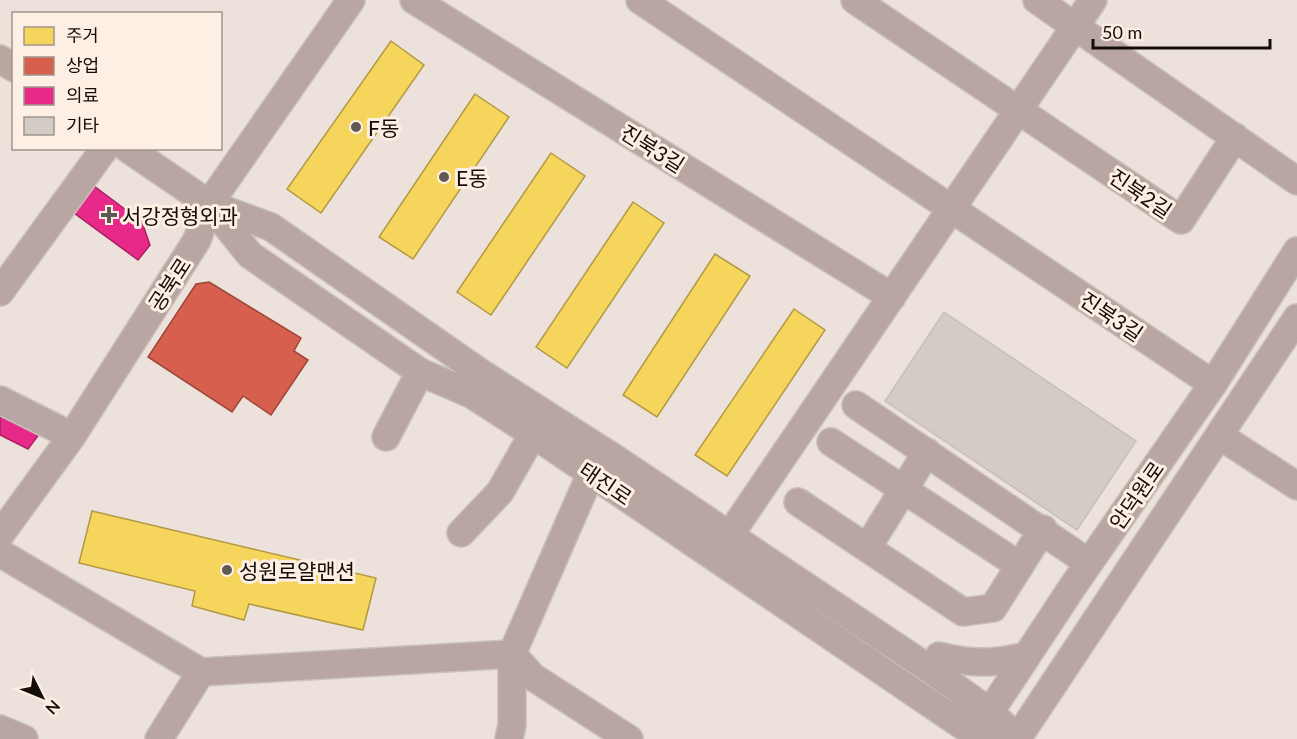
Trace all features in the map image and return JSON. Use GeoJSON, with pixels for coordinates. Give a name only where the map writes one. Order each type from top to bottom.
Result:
{"type":"FeatureCollection","features":[{"type":"Feature","properties":{"kind":"street","name":"공북로"},"geometry":{"type":"LineString","coordinates":[[0,535],[72,436],[197,240],[209,204],[351,0]]}},
{"type":"Feature","properties":{"kind":"street","name":"진북3길"},"geometry":{"type":"LineString","coordinates":[[414,0],[892,297]]}},
{"type":"Feature","properties":{"kind":"street","name":"진북2길"},"geometry":{"type":"LineString","coordinates":[[855,0],[1181,220],[1235,137]]}},
{"type":"Feature","properties":{"kind":"street"},"geometry":{"type":"LineString","coordinates":[[1037,0],[1297,181]]}},
{"type":"Feature","properties":{"kind":"street"},"geometry":{"type":"LineString","coordinates":[[729,536],[1093,0]]}},
{"type":"Feature","properties":{"kind":"street","name":"진북3길"},"geometry":{"type":"LineString","coordinates":[[651,3],[1213,384]]}},
{"type":"Feature","properties":{"kind":"street"},"geometry":{"type":"LineString","coordinates":[[0,292],[104,150]]}},
{"type":"Feature","properties":{"kind":"street","name":"태진로"},"geometry":{"type":"LineString","coordinates":[[130,150],[209,204],[271,227],[483,375],[617,460],[931,670],[990,712],[1018,739]]}},
{"type":"Feature","properties":{"kind":"street","name":"태진로"},"geometry":{"type":"LineString","coordinates":[[209,204],[250,255],[420,372],[471,394],[533,434],[976,737],[1018,739]]}},
{"type":"Feature","properties":{"kind":"street","name":"안덕원로"},"geometry":{"type":"LineString","coordinates":[[976,737],[1026,656],[1213,384],[1297,251]]}},
{"type":"Feature","properties":{"kind":"street","name":"안덕원로"},"geometry":{"type":"LineString","coordinates":[[1018,739],[1297,318]]}},
{"type":"Feature","properties":{"kind":"street"},"geometry":{"type":"LineString","coordinates":[[386,437],[420,372]]}},
{"type":"Feature","properties":{"kind":"street"},"geometry":{"type":"LineString","coordinates":[[0,400],[72,436]]}},
{"type":"Feature","properties":{"kind":"street"},"geometry":{"type":"LineString","coordinates":[[856,405],[1089,563]]}},
{"type":"Feature","properties":{"kind":"street"},"geometry":{"type":"LineString","coordinates":[[461,533],[500,492],[533,434]]}},
{"type":"Feature","properties":{"kind":"street"},"geometry":{"type":"LineString","coordinates":[[1220,436],[1297,486]]}},
{"type":"Feature","properties":{"kind":"street"},"geometry":{"type":"LineString","coordinates":[[831,442],[1020,566]]}},
{"type":"Feature","properties":{"kind":"street"},"geometry":{"type":"LineString","coordinates":[[867,548],[927,452]]}},
{"type":"Feature","properties":{"kind":"street"},"geometry":{"type":"LineString","coordinates":[[509,739],[512,725],[512,654],[591,473]]}},
{"type":"Feature","properties":{"kind":"street"},"geometry":{"type":"LineString","coordinates":[[798,502],[963,612],[993,608],[1043,530]]}},
{"type":"Feature","properties":{"kind":"street"},"geometry":{"type":"LineString","coordinates":[[0,553],[201,672],[512,654]]}},
{"type":"Feature","properties":{"kind":"street"},"geometry":{"type":"LineString","coordinates":[[512,654],[533,677],[629,739]]}},
{"type":"Feature","properties":{"kind":"street"},"geometry":{"type":"LineString","coordinates":[[931,670],[939,656],[970,664],[999,663],[1026,656]]}},
{"type":"Feature","properties":{"kind":"street"},"geometry":{"type":"LineString","coordinates":[[159,739],[201,672]]}},
{"type":"Feature","properties":{"kind":"street"},"geometry":{"type":"LineString","coordinates":[[0,729],[24,739]]}},
{"type":"Feature","properties":{"kind":"building: 주거","name":"F동"},"geometry":{"type":"Polygon","coordinates":[[[391,41],[424,65],[321,213],[287,189],[391,41]]]}},
{"type":"Feature","properties":{"kind":"building: 주거","name":"E동"},"geometry":{"type":"Polygon","coordinates":[[[475,94],[509,117],[413,259],[379,237],[475,94]]]}},
{"type":"Feature","properties":{"kind":"building: 주거"},"geometry":{"type":"Polygon","coordinates":[[[551,153],[585,176],[491,315],[457,292],[551,153]]]}},
{"type":"Feature","properties":{"kind":"building: 주거"},"geometry":{"type":"Polygon","coordinates":[[[633,202],[664,223],[567,368],[536,347],[633,202]]]}},
{"type":"Feature","properties":{"kind":"building: 주거"},"geometry":{"type":"Polygon","coordinates":[[[715,254],[750,276],[657,417],[623,395],[715,254]]]}},
{"type":"Feature","properties":{"kind":"building: 주거"},"geometry":{"type":"Polygon","coordinates":[[[794,309],[825,330],[727,476],[695,455],[794,309]]]}},
{"type":"Feature","properties":{"kind":"building: 주거","name":"성원로얄맨션"},"geometry":{"type":"Polygon","coordinates":[[[92,511],[376,578],[363,630],[249,604],[244,620],[192,606],[195,591],[79,563],[92,511]]]}},
{"type":"Feature","properties":{"kind":"building: 상업"},"geometry":{"type":"Polygon","coordinates":[[[209,282],[301,338],[294,351],[308,360],[271,415],[243,396],[232,412],[148,357],[196,284],[209,282]]]}},
{"type":"Feature","properties":{"kind":"building: 의료"},"geometry":{"type":"Polygon","coordinates":[[[90,183],[142,222],[150,245],[138,260],[70,210],[90,183]]]}},
{"type":"Feature","properties":{"kind":"building: 의료"},"geometry":{"type":"Polygon","coordinates":[[[0,402],[46,425],[28,449],[0,435],[0,402]]]}},
{"type":"Feature","properties":{"kind":"building: 기타"},"geometry":{"type":"Polygon","coordinates":[[[944,312],[1136,441],[1077,530],[885,401],[944,312]]]}},
{"type":"Feature","properties":{"kind":"place","name":"F동"},"geometry":{"type":"Point","coordinates":[356,127]}},
{"type":"Feature","properties":{"kind":"place","name":"E동"},"geometry":{"type":"Point","coordinates":[444,177]}},
{"type":"Feature","properties":{"kind":"place","name":"서강정형외과"},"geometry":{"type":"Point","coordinates":[109,215]}},
{"type":"Feature","properties":{"kind":"place","name":"성원로얄맨션"},"geometry":{"type":"Point","coordinates":[227,570]}}]}
